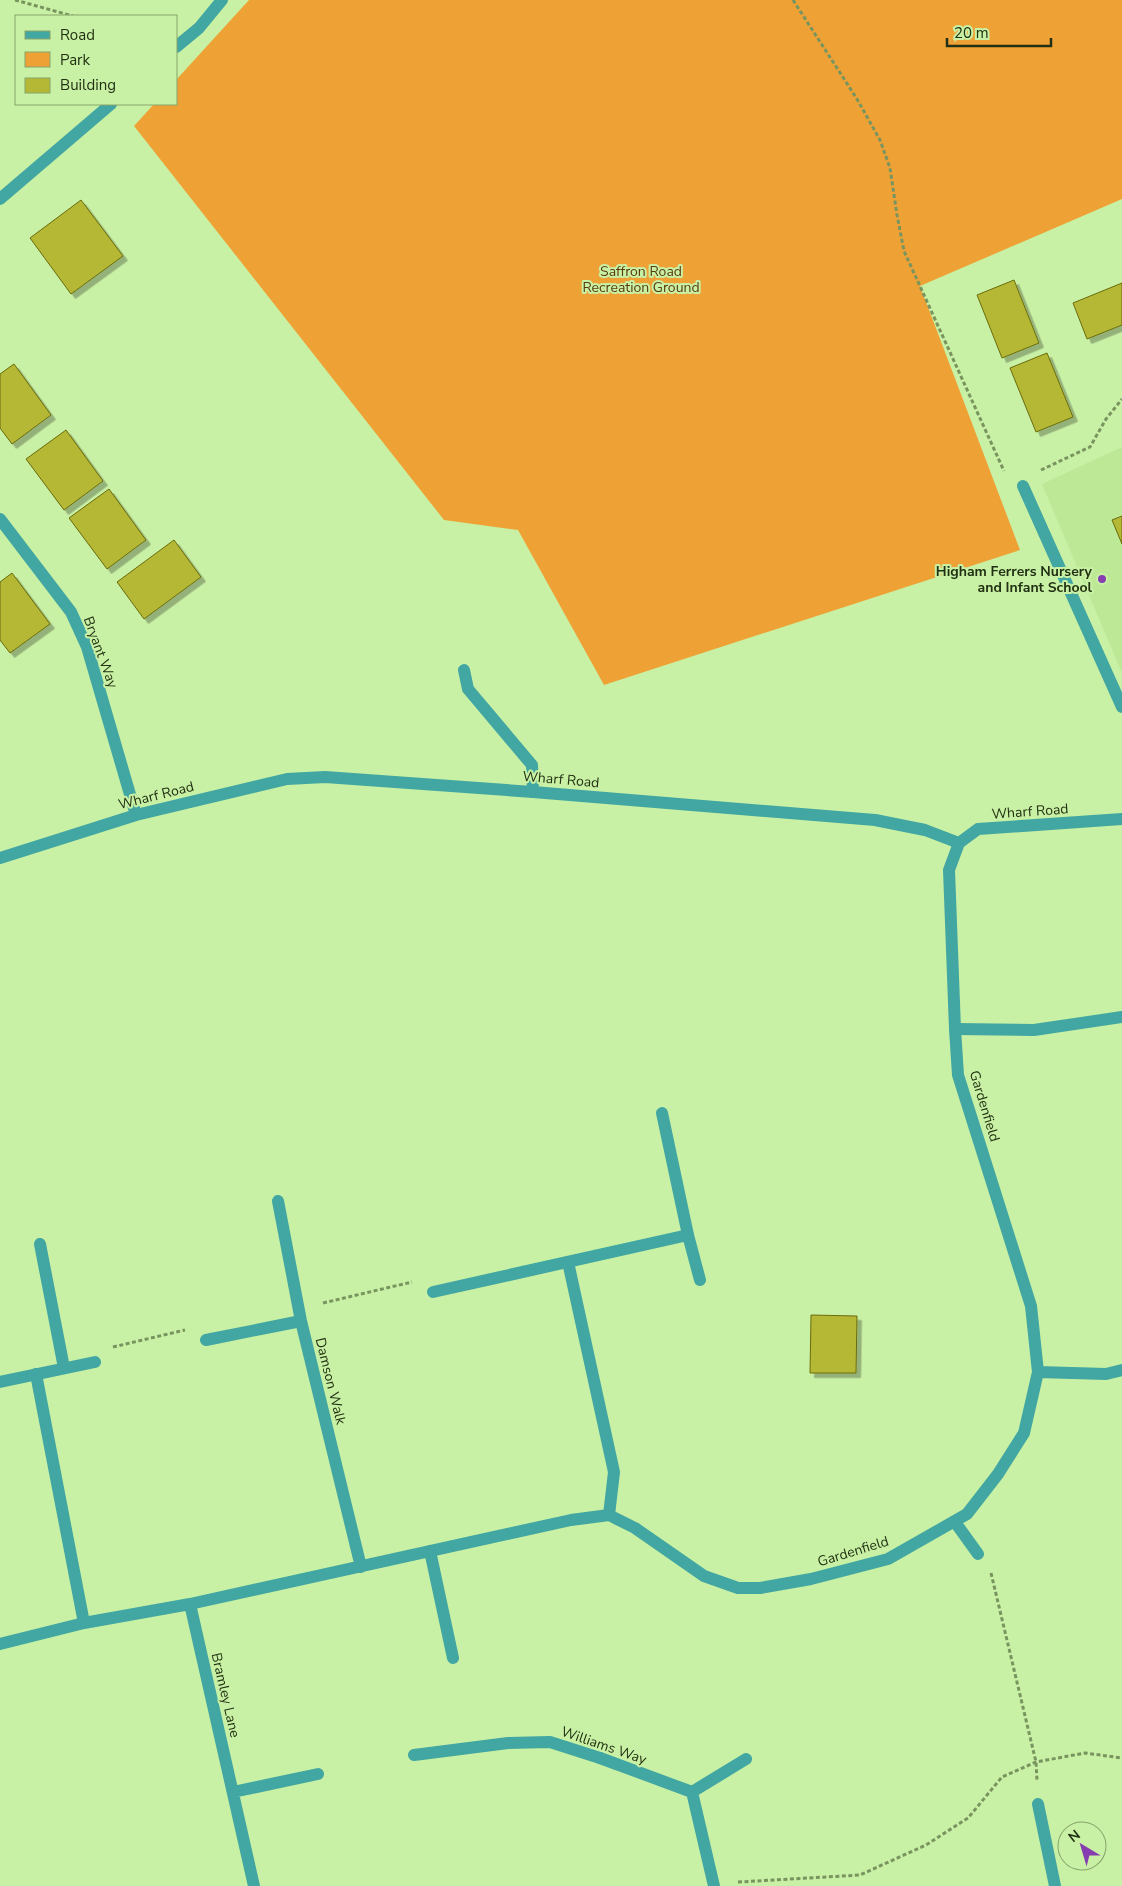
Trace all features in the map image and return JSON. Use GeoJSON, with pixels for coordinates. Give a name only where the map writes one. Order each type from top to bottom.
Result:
{"type":"FeatureCollection","features":[{"type":"Feature","properties":{"kind":"street"},"geometry":{"type":"LineString","coordinates":[[178,45],[199,28],[222,0]]}},
{"type":"Feature","properties":{"kind":"street"},"geometry":{"type":"LineString","coordinates":[[0,199],[110,105]]}},
{"type":"Feature","properties":{"kind":"street"},"geometry":{"type":"LineString","coordinates":[[1022,482],[1122,707]]}},
{"type":"Feature","properties":{"kind":"street","name":"Bryant Way"},"geometry":{"type":"LineString","coordinates":[[0,519],[71,612],[87,647],[136,815]]}},
{"type":"Feature","properties":{"kind":"street"},"geometry":{"type":"LineString","coordinates":[[464,670],[468,689],[532,765],[533,792]]}},
{"type":"Feature","properties":{"kind":"street","name":"Wharf Road"},"geometry":{"type":"LineString","coordinates":[[0,858],[136,815],[287,779],[325,777],[875,820],[925,830],[959,843],[978,830],[1122,820]]}},
{"type":"Feature","properties":{"kind":"street","name":"Gardenfield"},"geometry":{"type":"LineString","coordinates":[[608,1515],[635,1528],[704,1576],[738,1588],[760,1588],[811,1579],[888,1559],[967,1514],[998,1474],[1024,1433],[1038,1372],[1031,1306],[958,1075],[949,870],[959,843]]}},
{"type":"Feature","properties":{"kind":"street"},"geometry":{"type":"LineString","coordinates":[[955,1029],[1034,1030],[1122,1017]]}},
{"type":"Feature","properties":{"kind":"street"},"geometry":{"type":"LineString","coordinates":[[662,1112],[688,1235],[700,1280]]}},
{"type":"Feature","properties":{"kind":"street","name":"Damson Walk"},"geometry":{"type":"LineString","coordinates":[[278,1201],[301,1321],[361,1567]]}},
{"type":"Feature","properties":{"kind":"street"},"geometry":{"type":"LineString","coordinates":[[433,1292],[688,1235]]}},
{"type":"Feature","properties":{"kind":"street"},"geometry":{"type":"LineString","coordinates":[[40,1244],[64,1368]]}},
{"type":"Feature","properties":{"kind":"street"},"geometry":{"type":"LineString","coordinates":[[0,1644],[84,1623],[190,1604],[571,1520],[608,1515],[614,1472],[568,1262]]}},
{"type":"Feature","properties":{"kind":"street"},"geometry":{"type":"LineString","coordinates":[[206,1340],[301,1321]]}},
{"type":"Feature","properties":{"kind":"street"},"geometry":{"type":"LineString","coordinates":[[0,1382],[95,1362]]}},
{"type":"Feature","properties":{"kind":"street"},"geometry":{"type":"LineString","coordinates":[[1038,1372],[1106,1374],[1122,1370]]}},
{"type":"Feature","properties":{"kind":"street"},"geometry":{"type":"LineString","coordinates":[[36,1374],[84,1623]]}},
{"type":"Feature","properties":{"kind":"street"},"geometry":{"type":"LineString","coordinates":[[955,1522],[978,1554]]}},
{"type":"Feature","properties":{"kind":"street"},"geometry":{"type":"LineString","coordinates":[[430,1551],[453,1658]]}},
{"type":"Feature","properties":{"kind":"street","name":"Bramley Lane"},"geometry":{"type":"LineString","coordinates":[[190,1604],[254,1886]]}},
{"type":"Feature","properties":{"kind":"street","name":"Williams Way"},"geometry":{"type":"LineString","coordinates":[[414,1755],[508,1743],[550,1742],[600,1758],[692,1792]]}},
{"type":"Feature","properties":{"kind":"street"},"geometry":{"type":"LineString","coordinates":[[714,1884],[692,1792],[746,1759]]}},
{"type":"Feature","properties":{"kind":"street"},"geometry":{"type":"LineString","coordinates":[[233,1792],[318,1774]]}},
{"type":"Feature","properties":{"kind":"street"},"geometry":{"type":"LineString","coordinates":[[1038,1804],[1055,1886]]}},
{"type":"Feature","properties":{"kind":"path"},"geometry":{"type":"LineString","coordinates":[[15,0],[69,15]]}},
{"type":"Feature","properties":{"kind":"path"},"geometry":{"type":"LineString","coordinates":[[793,0],[857,99],[880,140],[890,168],[896,215],[904,251],[1009,482],[1022,482],[1090,447],[1106,419],[1122,399]]}},
{"type":"Feature","properties":{"kind":"path"},"geometry":{"type":"LineString","coordinates":[[301,1321],[317,1304],[419,1280],[433,1292]]}},
{"type":"Feature","properties":{"kind":"path"},"geometry":{"type":"LineString","coordinates":[[95,1362],[100,1349],[196,1328],[206,1340]]}},
{"type":"Feature","properties":{"kind":"path"},"geometry":{"type":"LineString","coordinates":[[991,1572],[1036,1762],[1038,1804]]}},
{"type":"Feature","properties":{"kind":"path"},"geometry":{"type":"LineString","coordinates":[[714,1884],[860,1875],[926,1845],[968,1818],[1002,1777],[1036,1762],[1085,1753],[1122,1758]]}},
{"type":"Feature","properties":{"kind":"shaded area","name":"Higham Ferrers Nursery and Infant School"},"geometry":{"type":"Polygon","coordinates":[[[1122,447],[1122,673],[1042,484],[1122,447]]]}},
{"type":"Feature","properties":{"kind":"green space","name":"Saffron Road Recreation Ground"},"geometry":{"type":"Polygon","coordinates":[[[249,0],[1122,0],[1122,199],[920,286],[1020,550],[604,685],[518,530],[444,520],[134,126],[153,105],[178,105],[178,78],[249,0]]]}},
{"type":"Feature","properties":{"kind":"building"},"geometry":{"type":"Polygon","coordinates":[[[81,200],[123,256],[71,294],[30,238],[81,200]]]}},
{"type":"Feature","properties":{"kind":"building"},"geometry":{"type":"Polygon","coordinates":[[[1014,280],[1039,343],[1002,358],[977,295],[1014,280]]]}},
{"type":"Feature","properties":{"kind":"building"},"geometry":{"type":"Polygon","coordinates":[[[1122,283],[1122,325],[1087,339],[1073,303],[1122,283]]]}},
{"type":"Feature","properties":{"kind":"building"},"geometry":{"type":"Polygon","coordinates":[[[1047,353],[1073,417],[1036,432],[1010,368],[1047,353]]]}},
{"type":"Feature","properties":{"kind":"building"},"geometry":{"type":"Polygon","coordinates":[[[14,364],[51,415],[12,444],[0,428],[0,374],[14,364]]]}},
{"type":"Feature","properties":{"kind":"building"},"geometry":{"type":"Polygon","coordinates":[[[66,430],[103,481],[64,510],[26,459],[66,430]]]}},
{"type":"Feature","properties":{"kind":"building"},"geometry":{"type":"Polygon","coordinates":[[[109,489],[146,540],[107,569],[69,518],[109,489]]]}},
{"type":"Feature","properties":{"kind":"building"},"geometry":{"type":"Polygon","coordinates":[[[1122,516],[1122,544],[1112,520],[1122,516]]]}},
{"type":"Feature","properties":{"kind":"building"},"geometry":{"type":"Polygon","coordinates":[[[174,540],[201,577],[144,619],[117,582],[174,540]]]}},
{"type":"Feature","properties":{"kind":"building"},"geometry":{"type":"Polygon","coordinates":[[[12,573],[50,624],[10,653],[0,640],[0,582],[12,573]]]}},
{"type":"Feature","properties":{"kind":"building"},"geometry":{"type":"Polygon","coordinates":[[[811,1315],[857,1316],[856,1373],[810,1373],[811,1315]]]}},
{"type":"Feature","properties":{"kind":"place","name":"Higham Ferrers Nursery and Infant School"},"geometry":{"type":"Point","coordinates":[1102,579]}}]}
